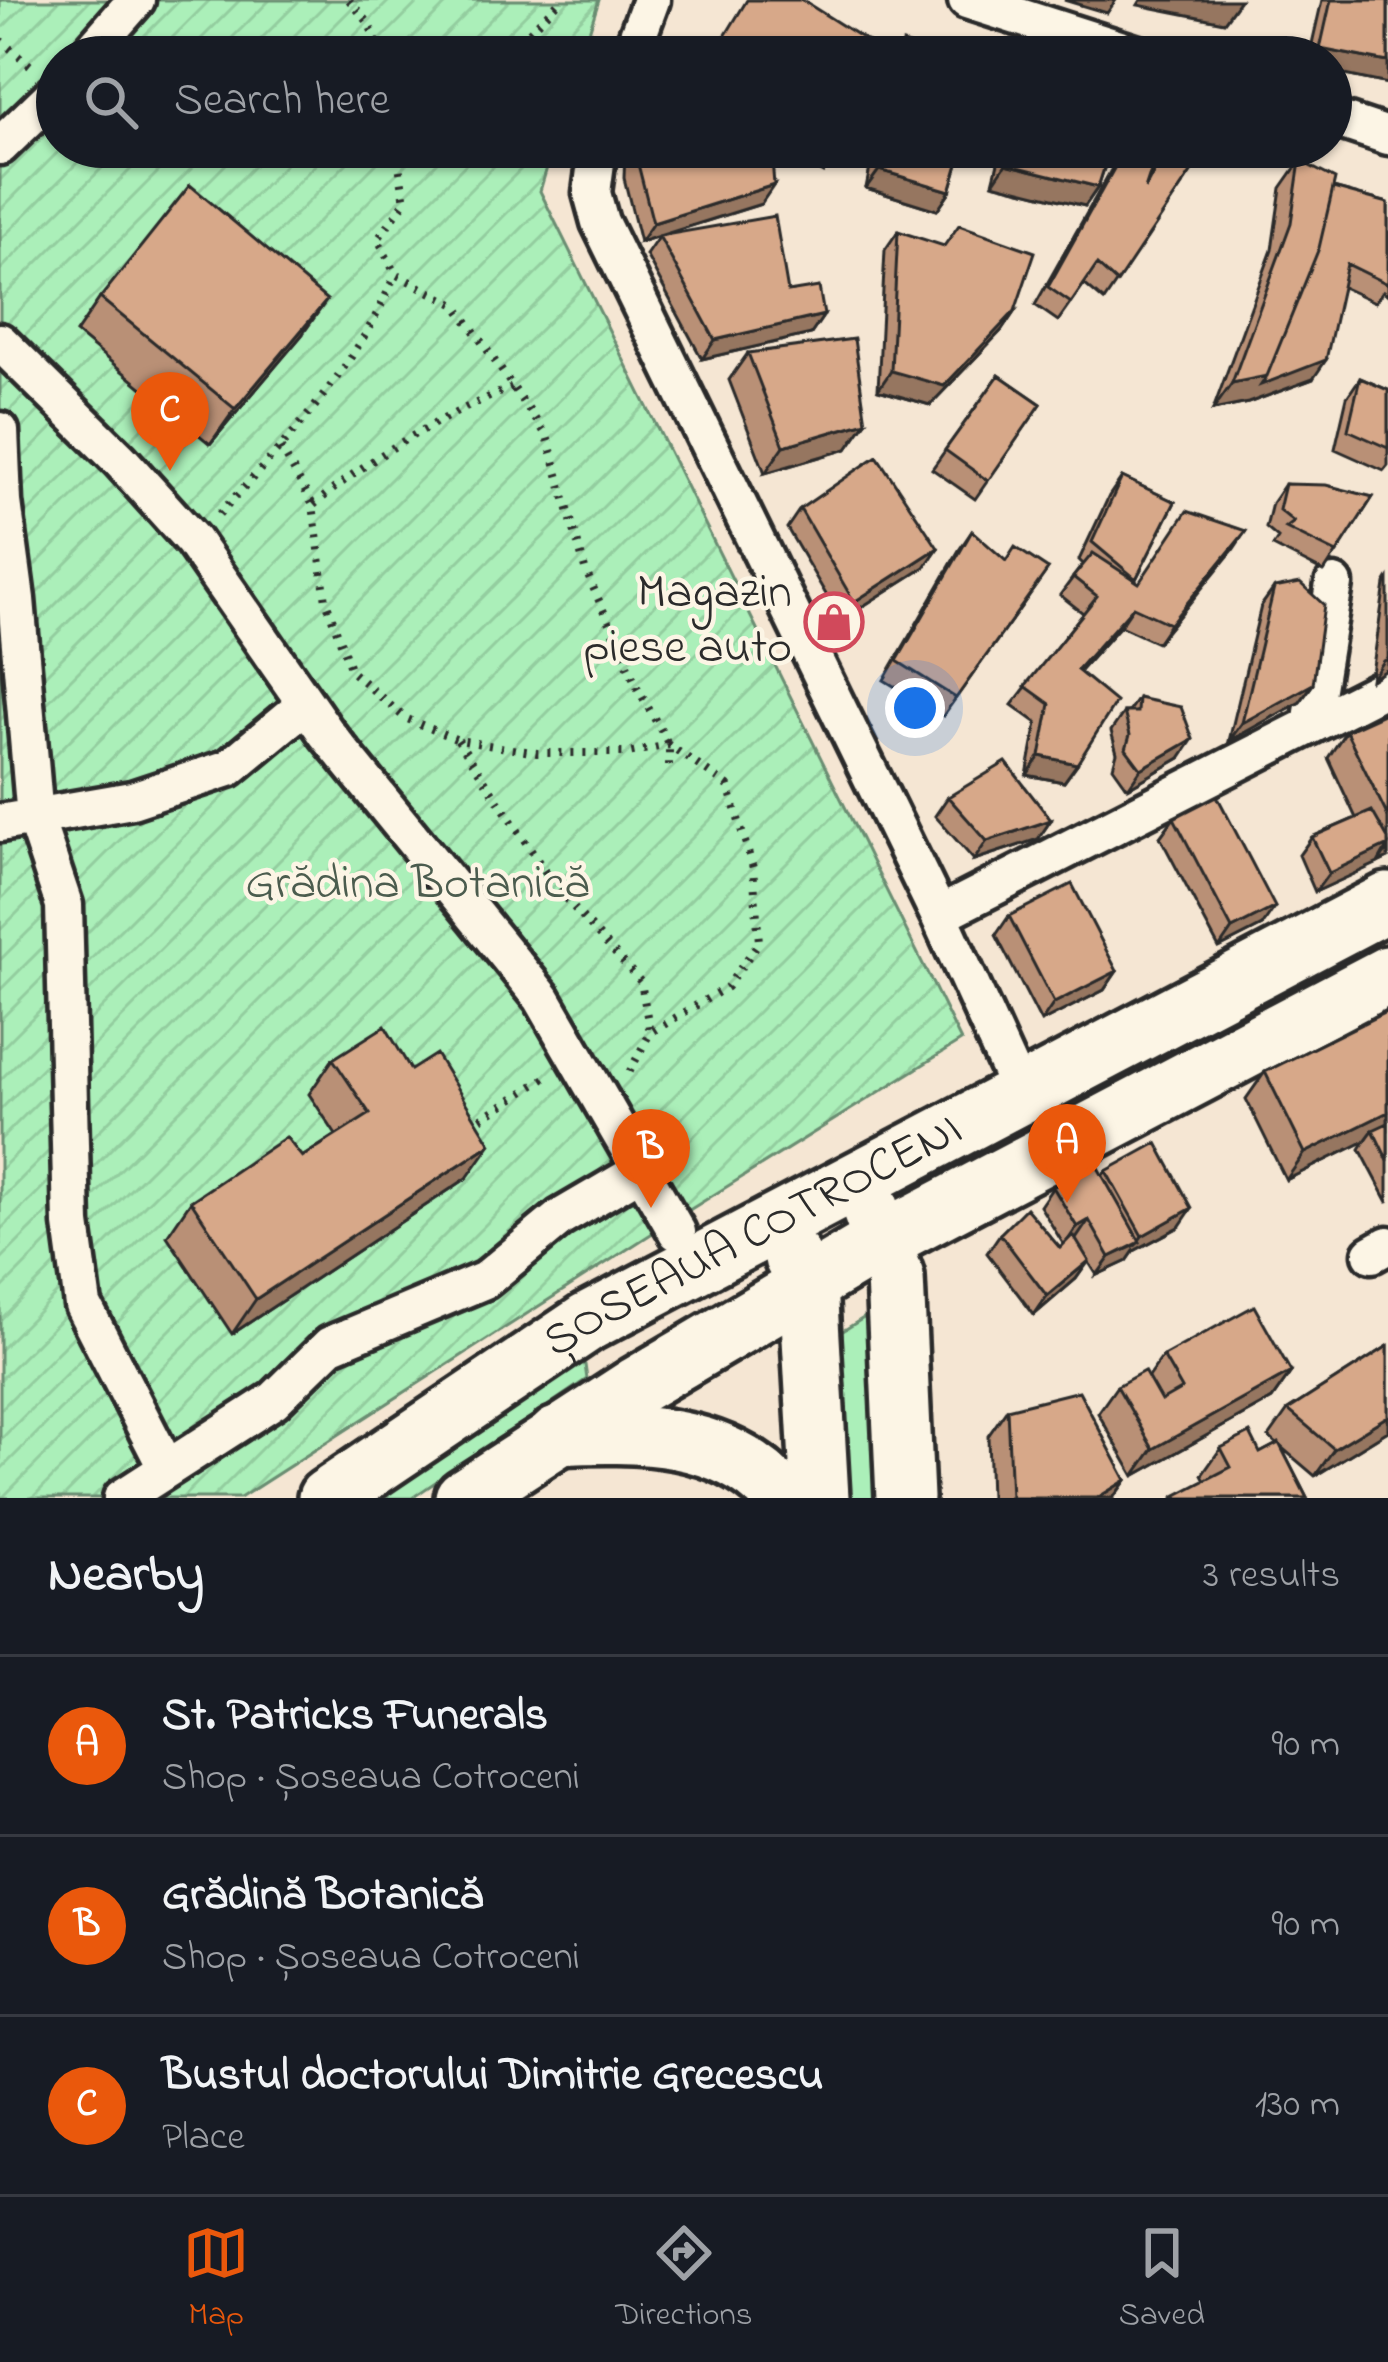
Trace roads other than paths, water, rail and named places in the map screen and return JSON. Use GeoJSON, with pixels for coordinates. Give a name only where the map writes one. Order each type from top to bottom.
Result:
{"type":"FeatureCollection","features":[{"type":"Feature","properties":{"kind":"main road","name":"ȘOSEAUA COTROCENI"},"geometry":{"type":"LineString","coordinates":[[327,1498],[588,1322],[1388,902]]}},
{"type":"Feature","properties":{"kind":"main road","name":"ȘOSEAUA COTROCENI"},"geometry":{"type":"LineString","coordinates":[[464,1498],[557,1436],[885,1239],[1388,975]]}},
{"type":"Feature","properties":{"kind":"main road"},"geometry":{"type":"LineString","coordinates":[[857,1178],[885,1239],[895,1277],[905,1498]]}},
{"type":"Feature","properties":{"kind":"main road"},"geometry":{"type":"LineString","coordinates":[[773,1223],[808,1285],[820,1498]]}},
{"type":"Feature","properties":{"kind":"main road"},"geometry":{"type":"LineString","coordinates":[[557,1436],[610,1433],[681,1440],[727,1456],[768,1481],[782,1498]]}},
{"type":"Feature","properties":{"kind":"street"},"geometry":{"type":"LineString","coordinates":[[104,36],[136,0]]}},
{"type":"Feature","properties":{"kind":"street"},"geometry":{"type":"LineString","coordinates":[[637,36],[650,0]]}},
{"type":"Feature","properties":{"kind":"street"},"geometry":{"type":"LineString","coordinates":[[967,0],[1079,36]]}},
{"type":"Feature","properties":{"kind":"street"},"geometry":{"type":"LineString","coordinates":[[0,146],[36,111]]}},
{"type":"Feature","properties":{"kind":"street"},"geometry":{"type":"LineString","coordinates":[[1352,124],[1388,136]]}},
{"type":"Feature","properties":{"kind":"street"},"geometry":{"type":"LineString","coordinates":[[595,168],[592,193],[600,222],[939,915],[1020,1093]]}},
{"type":"Feature","properties":{"kind":"street"},"geometry":{"type":"LineString","coordinates":[[0,342],[0,372]]}},
{"type":"Feature","properties":{"kind":"street"},"geometry":{"type":"LineString","coordinates":[[0,342],[120,460],[193,541],[306,704],[542,998],[677,1232]]}},
{"type":"Feature","properties":{"kind":"street"},"geometry":{"type":"LineString","coordinates":[[0,431],[3,502],[16,599],[17,821],[64,905],[72,1224],[83,1305],[167,1469]]}},
{"type":"Feature","properties":{"kind":"street"},"geometry":{"type":"LineString","coordinates":[[1311,725],[1334,584]]}},
{"type":"Feature","properties":{"kind":"street"},"geometry":{"type":"LineString","coordinates":[[939,915],[1388,686]]}},
{"type":"Feature","properties":{"kind":"street"},"geometry":{"type":"LineString","coordinates":[[17,821],[133,800],[229,768],[306,704]]}},
{"type":"Feature","properties":{"kind":"street"},"geometry":{"type":"LineString","coordinates":[[122,1498],[274,1400],[330,1345],[485,1280],[560,1218],[642,1170]]}},
{"type":"Feature","properties":{"kind":"place","name":"Bustul doctorului Dimitrie Grecescu"},"geometry":{"type":"Point","coordinates":[170,471]}},
{"type":"Feature","properties":{"kind":"place","name":"Magazin piese auto"},"geometry":{"type":"Point","coordinates":[834,622]}},
{"type":"Feature","properties":{"kind":"place","name":"St. Patricks Funerals"},"geometry":{"type":"Point","coordinates":[1067,1203]}},
{"type":"Feature","properties":{"kind":"place","name":"Grădină Botanică"},"geometry":{"type":"Point","coordinates":[651,1208]}},
{"type":"Feature","properties":{"kind":"park label","name":"Grădina Botanică"},"geometry":{"type":"Point","coordinates":[417,885]}}]}
